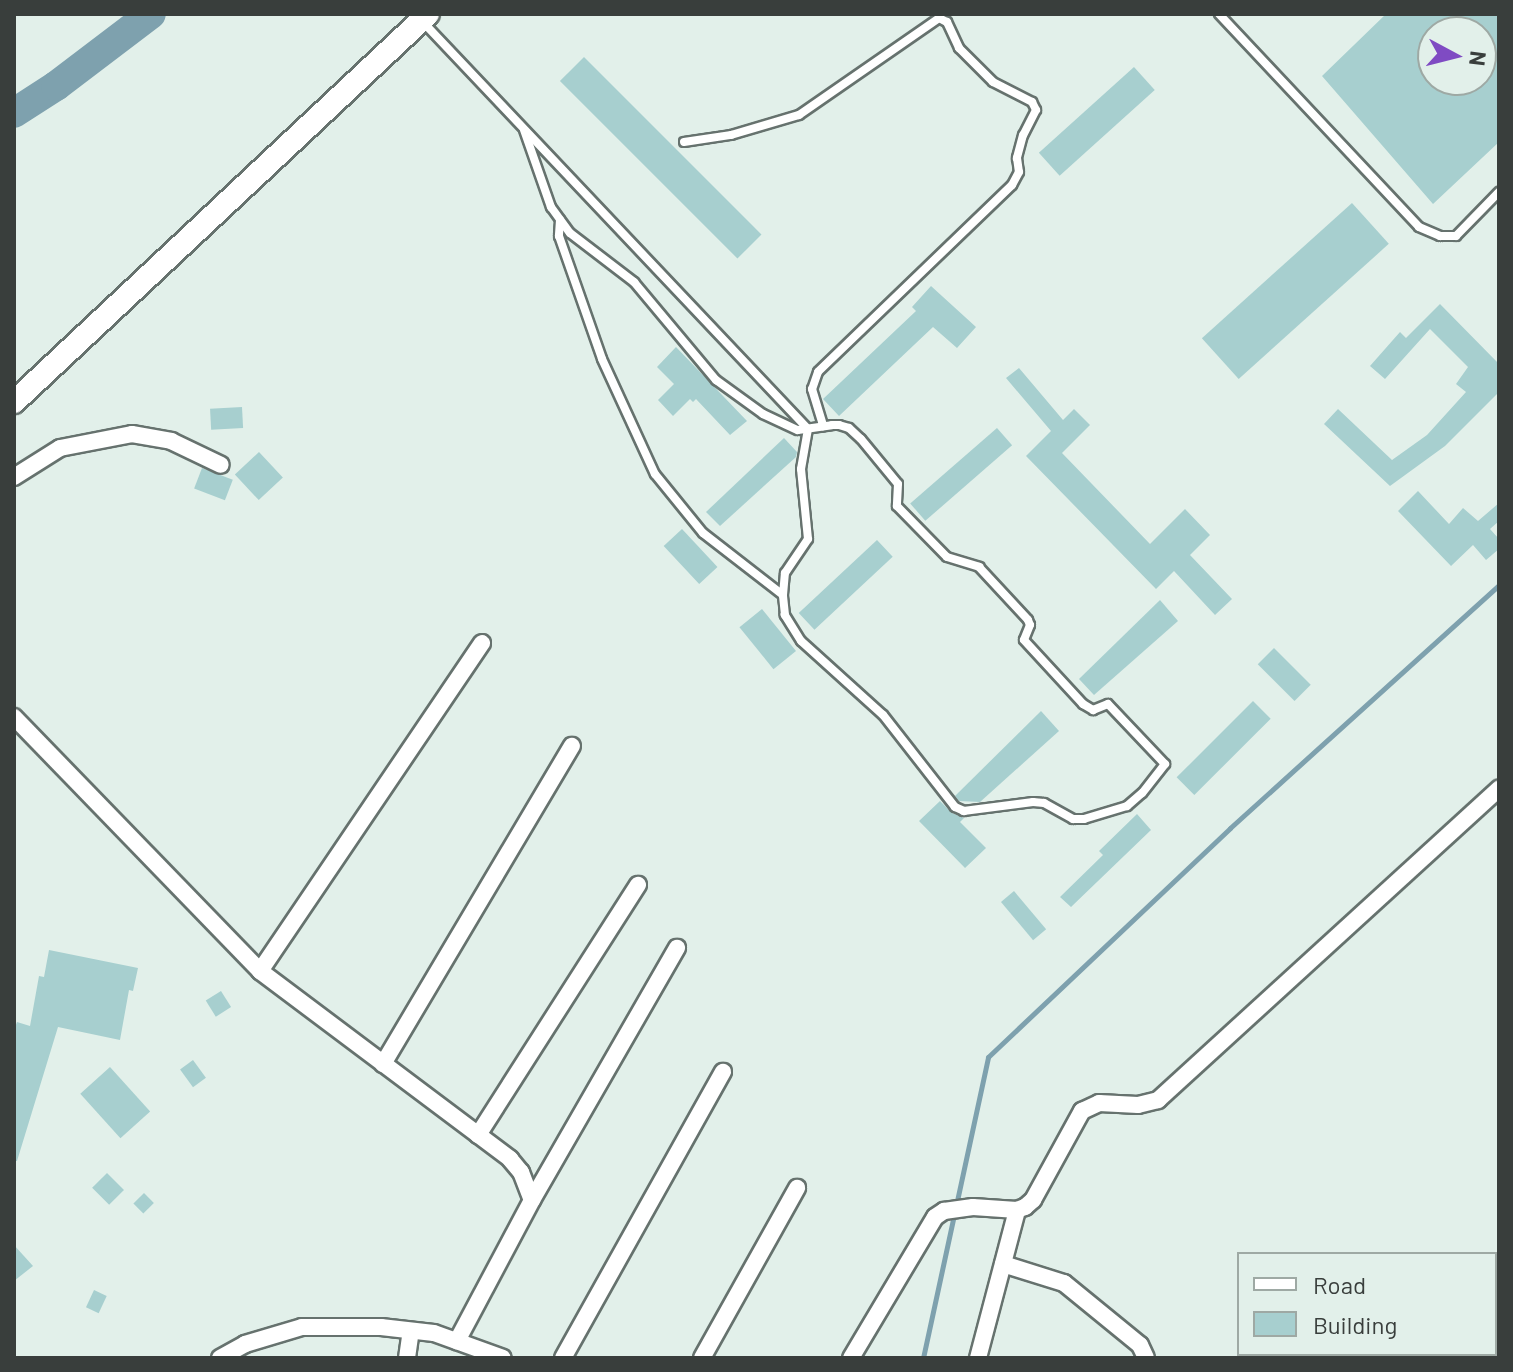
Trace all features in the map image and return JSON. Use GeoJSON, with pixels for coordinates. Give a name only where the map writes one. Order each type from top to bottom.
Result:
{"type":"FeatureCollection","features":[{"type":"Feature","properties":{"kind":"street"},"geometry":{"type":"LineString","coordinates":[[14,402],[425,17]]}},
{"type":"Feature","properties":{"kind":"street"},"geometry":{"type":"LineString","coordinates":[[14,477],[60,448],[132,434],[171,441],[221,465]]}},
{"type":"Feature","properties":{"kind":"street"},"geometry":{"type":"LineString","coordinates":[[260,971],[482,643]]}},
{"type":"Feature","properties":{"kind":"street"},"geometry":{"type":"LineString","coordinates":[[14,717],[260,971],[478,1135],[521,1172],[532,1200]]}},
{"type":"Feature","properties":{"kind":"street"},"geometry":{"type":"LineString","coordinates":[[383,1064],[572,746]]}},
{"type":"Feature","properties":{"kind":"street"},"geometry":{"type":"LineString","coordinates":[[851,1358],[928,1225],[944,1211],[973,1207],[1017,1210],[1033,1200],[1082,1111],[1099,1103],[1138,1105],[1158,1100],[1499,789]]}},
{"type":"Feature","properties":{"kind":"street"},"geometry":{"type":"LineString","coordinates":[[478,1135],[638,885]]}},
{"type":"Feature","properties":{"kind":"street"},"geometry":{"type":"LineString","coordinates":[[457,1341],[532,1200],[677,948]]}},
{"type":"Feature","properties":{"kind":"street"},"geometry":{"type":"LineString","coordinates":[[563,1358],[723,1072]]}},
{"type":"Feature","properties":{"kind":"street"},"geometry":{"type":"LineString","coordinates":[[702,1358],[797,1188]]}},
{"type":"Feature","properties":{"kind":"street"},"geometry":{"type":"LineString","coordinates":[[978,1358],[1017,1210]]}},
{"type":"Feature","properties":{"kind":"street"},"geometry":{"type":"LineString","coordinates":[[1003,1264],[1064,1283],[1140,1345],[1146,1358]]}},
{"type":"Feature","properties":{"kind":"street"},"geometry":{"type":"LineString","coordinates":[[220,1358],[245,1344],[302,1327],[411,1331],[457,1341],[503,1358]]}},
{"type":"Feature","properties":{"kind":"street"},"geometry":{"type":"LineString","coordinates":[[407,1358],[411,1331]]}},
{"type":"Feature","properties":{"kind":"lane"},"geometry":{"type":"LineString","coordinates":[[1219,14],[1419,227],[1440,236],[1456,236],[1499,192]]}},
{"type":"Feature","properties":{"kind":"lane"},"geometry":{"type":"LineString","coordinates":[[425,17],[524,130],[567,170],[808,429]]}},
{"type":"Feature","properties":{"kind":"lane"},"geometry":{"type":"LineString","coordinates":[[684,142],[731,135],[799,115],[939,18],[947,22],[959,48],[993,82],[1032,102],[1036,110],[1023,135],[1017,158],[1019,172],[1012,185],[818,372],[812,389],[823,426]]}},
{"type":"Feature","properties":{"kind":"lane"},"geometry":{"type":"LineString","coordinates":[[524,130],[551,207],[560,219],[593,254],[634,282],[716,380],[763,414],[798,430],[823,426],[849,428],[898,484],[897,506],[942,554],[979,567],[1028,620],[1030,625],[1024,640],[1026,643],[1089,708],[1108,704],[1165,764],[1162,771],[1127,806],[1084,819],[1073,819],[1044,803],[964,811],[955,807],[883,715],[801,641],[785,615],[783,595],[785,573],[808,539],[801,469],[808,429]]}},
{"type":"Feature","properties":{"kind":"lane"},"geometry":{"type":"LineString","coordinates":[[560,219],[559,236],[602,359],[655,474],[703,533],[783,595]]}},
{"type":"Feature","properties":{"kind":"building"},"geometry":{"type":"Polygon","coordinates":[[[1386,14],[1499,14],[1499,142],[1433,204],[1322,76],[1386,14]]]}},
{"type":"Feature","properties":{"kind":"building"},"geometry":{"type":"Polygon","coordinates":[[[584,57],[761,234],[737,259],[560,81],[584,57]]]}},
{"type":"Feature","properties":{"kind":"building"},"geometry":{"type":"Polygon","coordinates":[[[1134,67],[1155,90],[1060,176],[1039,153],[1134,67]]]}},
{"type":"Feature","properties":{"kind":"building"},"geometry":{"type":"Polygon","coordinates":[[[1352,203],[1389,244],[1239,379],[1202,338],[1352,203]]]}},
{"type":"Feature","properties":{"kind":"building"},"geometry":{"type":"Polygon","coordinates":[[[931,286],[976,327],[957,348],[933,327],[839,416],[823,399],[916,311],[912,307],[931,286]]]}},
{"type":"Feature","properties":{"kind":"building"},"geometry":{"type":"Polygon","coordinates":[[[1440,304],[1499,364],[1499,392],[1445,446],[1390,486],[1324,424],[1338,409],[1392,460],[1427,435],[1466,392],[1456,384],[1468,367],[1430,329],[1385,379],[1370,366],[1400,332],[1406,338],[1440,304]]]}},
{"type":"Feature","properties":{"kind":"building"},"geometry":{"type":"Polygon","coordinates":[[[676,347],[747,421],[730,435],[696,399],[693,402],[690,399],[673,416],[658,400],[674,384],[657,367],[676,347]]]}},
{"type":"Feature","properties":{"kind":"building"},"geometry":{"type":"Polygon","coordinates":[[[1019,368],[1063,420],[1074,409],[1090,425],[1062,453],[1150,544],[1185,509],[1210,535],[1190,555],[1232,599],[1215,615],[1174,571],[1156,589],[1026,456],[1051,431],[1006,378],[1019,368]]]}},
{"type":"Feature","properties":{"kind":"building"},"geometry":{"type":"Polygon","coordinates":[[[242,407],[243,428],[211,430],[210,409],[242,407]]]}},
{"type":"Feature","properties":{"kind":"building"},"geometry":{"type":"Polygon","coordinates":[[[997,428],[1012,445],[925,521],[910,503],[997,428]]]}},
{"type":"Feature","properties":{"kind":"building"},"geometry":{"type":"Polygon","coordinates":[[[784,438],[797,452],[796,457],[720,526],[706,512],[784,438]]]}},
{"type":"Feature","properties":{"kind":"building"},"geometry":{"type":"Polygon","coordinates":[[[259,452],[283,478],[259,500],[235,475],[259,452]]]}},
{"type":"Feature","properties":{"kind":"building"},"geometry":{"type":"Polygon","coordinates":[[[202,468],[233,480],[225,500],[194,489],[202,468]]]}},
{"type":"Feature","properties":{"kind":"building"},"geometry":{"type":"Polygon","coordinates":[[[1418,491],[1449,524],[1463,508],[1478,521],[1499,503],[1499,521],[1490,529],[1499,539],[1499,549],[1486,560],[1473,545],[1451,566],[1398,511],[1418,491]]]}},
{"type":"Feature","properties":{"kind":"building"},"geometry":{"type":"Polygon","coordinates":[[[682,529],[717,567],[699,584],[664,546],[682,529]]]}},
{"type":"Feature","properties":{"kind":"building"},"geometry":{"type":"Polygon","coordinates":[[[877,540],[893,557],[814,630],[799,613],[877,540]]]}},
{"type":"Feature","properties":{"kind":"building"},"geometry":{"type":"Polygon","coordinates":[[[1160,600],[1178,621],[1094,695],[1079,679],[1160,600]]]}},
{"type":"Feature","properties":{"kind":"building"},"geometry":{"type":"Polygon","coordinates":[[[762,609],[796,651],[773,669],[739,627],[762,609]]]}},
{"type":"Feature","properties":{"kind":"building"},"geometry":{"type":"Polygon","coordinates":[[[1274,648],[1311,685],[1295,701],[1258,664],[1274,648]]]}},
{"type":"Feature","properties":{"kind":"building"},"geometry":{"type":"Polygon","coordinates":[[[1253,701],[1271,719],[1194,795],[1177,777],[1253,701]]]}},
{"type":"Feature","properties":{"kind":"building"},"geometry":{"type":"Polygon","coordinates":[[[1041,711],[1059,731],[980,802],[959,801],[955,796],[1041,711]]]}},
{"type":"Feature","properties":{"kind":"building"},"geometry":{"type":"Polygon","coordinates":[[[940,801],[952,813],[964,818],[960,822],[986,848],[965,868],[919,821],[940,801]]]}},
{"type":"Feature","properties":{"kind":"building"},"geometry":{"type":"Polygon","coordinates":[[[1137,814],[1151,830],[1071,907],[1060,897],[1103,855],[1099,851],[1137,814]]]}},
{"type":"Feature","properties":{"kind":"building"},"geometry":{"type":"Polygon","coordinates":[[[1014,891],[1046,929],[1033,940],[1001,902],[1014,891]]]}},
{"type":"Feature","properties":{"kind":"building"},"geometry":{"type":"Polygon","coordinates":[[[49,950],[138,968],[133,991],[129,990],[120,1040],[58,1027],[17,1161],[14,1161],[14,1030],[17,1022],[30,1026],[39,976],[44,977],[49,950]]]}},
{"type":"Feature","properties":{"kind":"building"},"geometry":{"type":"Polygon","coordinates":[[[221,991],[231,1007],[216,1017],[206,1001],[221,991]]]}},
{"type":"Feature","properties":{"kind":"building"},"geometry":{"type":"Polygon","coordinates":[[[193,1060],[206,1078],[193,1087],[180,1069],[193,1060]]]}},
{"type":"Feature","properties":{"kind":"building"},"geometry":{"type":"Polygon","coordinates":[[[110,1067],[150,1112],[120,1138],[80,1094],[110,1067]]]}},
{"type":"Feature","properties":{"kind":"building"},"geometry":{"type":"Polygon","coordinates":[[[107,1173],[124,1190],[109,1205],[92,1188],[107,1173]]]}},
{"type":"Feature","properties":{"kind":"building"},"geometry":{"type":"Polygon","coordinates":[[[144,1193],[154,1203],[143,1214],[133,1204],[144,1193]]]}},
{"type":"Feature","properties":{"kind":"building"},"geometry":{"type":"Polygon","coordinates":[[[14,1245],[33,1266],[14,1281],[14,1245]]]}},
{"type":"Feature","properties":{"kind":"building"},"geometry":{"type":"Polygon","coordinates":[[[94,1290],[107,1296],[99,1313],[86,1307],[94,1290]]]}},
{"type":"Feature","properties":{"kind":"waterway"},"geometry":{"type":"LineString","coordinates":[[14,113],[56,86],[151,14]]}},
{"type":"Feature","properties":{"kind":"waterway"},"geometry":{"type":"LineString","coordinates":[[923,1358],[988,1057],[1230,828],[1499,585]]}}]}
